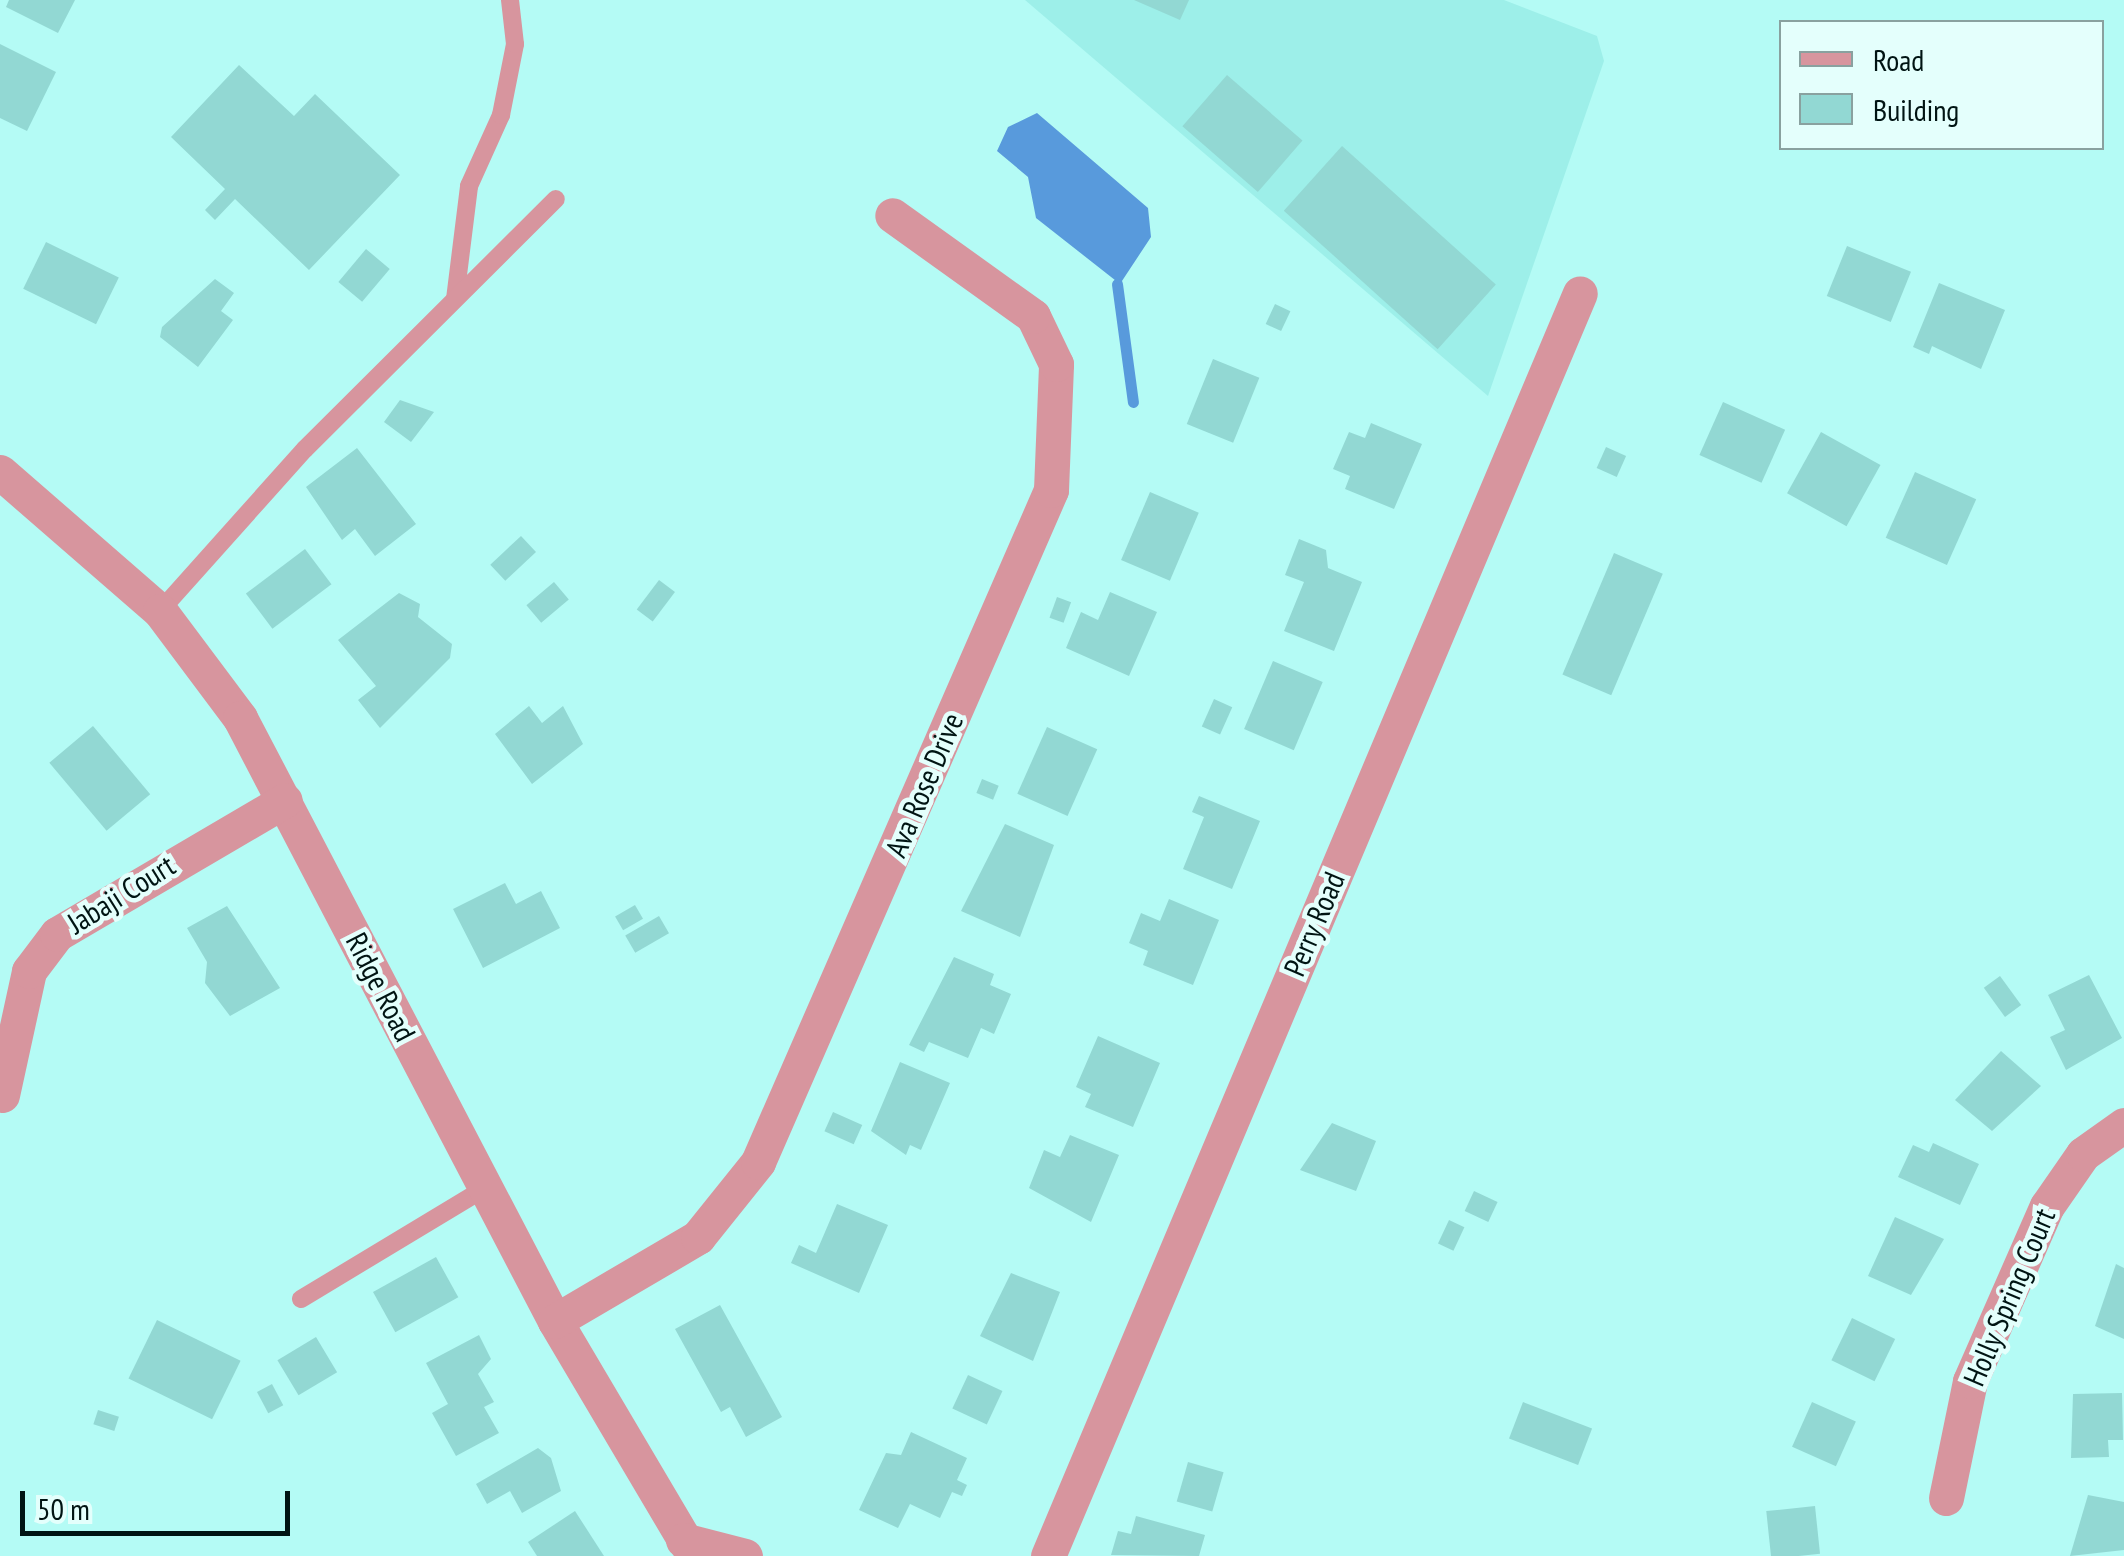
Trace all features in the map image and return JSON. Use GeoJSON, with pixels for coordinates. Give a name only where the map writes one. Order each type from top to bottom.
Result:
{"type":"FeatureCollection","features":[{"type":"Feature","properties":{"kind":"street","name":"Ava Rose Drive"},"geometry":{"type":"LineString","coordinates":[[555,1321],[698,1237],[758,1162],[1050,490],[1056,364],[1033,316],[892,215]]}},
{"type":"Feature","properties":{"kind":"street","name":"Perry Road"},"geometry":{"type":"LineString","coordinates":[[1048,1556],[1580,293]]}},
{"type":"Feature","properties":{"kind":"street","name":"Ridge Road"},"geometry":{"type":"LineString","coordinates":[[0,472],[160,611],[240,718],[555,1321],[688,1548]]}},
{"type":"Feature","properties":{"kind":"street","name":"Jabaji Court"},"geometry":{"type":"LineString","coordinates":[[2,1095],[29,971],[57,934],[284,800]]}},
{"type":"Feature","properties":{"kind":"street","name":"Holly Spring Court"},"geometry":{"type":"LineString","coordinates":[[1946,1498],[1970,1381],[2047,1206],[2083,1154],[2124,1125]]}},
{"type":"Feature","properties":{"kind":"street"},"geometry":{"type":"LineString","coordinates":[[688,1548],[745,1556]]}},
{"type":"Feature","properties":{"kind":"lane"},"geometry":{"type":"LineString","coordinates":[[455,299],[469,186],[501,115],[516,44],[510,0]]}},
{"type":"Feature","properties":{"kind":"lane"},"geometry":{"type":"LineString","coordinates":[[160,611],[455,299],[556,199]]}},
{"type":"Feature","properties":{"kind":"lane"},"geometry":{"type":"LineString","coordinates":[[301,1299],[485,1188]]}},
{"type":"Feature","properties":{"kind":"shaded area"},"geometry":{"type":"Polygon","coordinates":[[[1025,0],[1504,0],[1597,36],[1604,61],[1488,396],[1025,0]]]}},
{"type":"Feature","properties":{"kind":"shaded area"},"geometry":{"type":"Polygon","coordinates":[[[1037,113],[1148,208],[1151,237],[1120,284],[1036,218],[1028,177],[997,151],[1008,127],[1037,113]]]}},
{"type":"Feature","properties":{"kind":"building"},"geometry":{"type":"Polygon","coordinates":[[[9,0],[75,0],[58,33],[6,7],[9,0]]]}},
{"type":"Feature","properties":{"kind":"building"},"geometry":{"type":"Polygon","coordinates":[[[1134,0],[1189,0],[1180,20],[1134,0]]]}},
{"type":"Feature","properties":{"kind":"building"},"geometry":{"type":"Polygon","coordinates":[[[0,44],[56,72],[27,131],[0,118],[0,44]]]}},
{"type":"Feature","properties":{"kind":"building"},"geometry":{"type":"Polygon","coordinates":[[[239,65],[294,116],[315,94],[400,175],[309,270],[235,199],[215,220],[205,210],[225,189],[171,137],[239,65]]]}},
{"type":"Feature","properties":{"kind":"building"},"geometry":{"type":"Polygon","coordinates":[[[1227,75],[1302,141],[1258,192],[1182,126],[1227,75]]]}},
{"type":"Feature","properties":{"kind":"building"},"geometry":{"type":"Polygon","coordinates":[[[1342,146],[1496,285],[1438,349],[1284,211],[1342,146]]]}},
{"type":"Feature","properties":{"kind":"building"},"geometry":{"type":"Polygon","coordinates":[[[46,242],[119,278],[96,324],[23,289],[46,242]]]}},
{"type":"Feature","properties":{"kind":"building"},"geometry":{"type":"Polygon","coordinates":[[[1847,246],[1911,272],[1891,322],[1827,296],[1847,246]]]}},
{"type":"Feature","properties":{"kind":"building"},"geometry":{"type":"Polygon","coordinates":[[[366,249],[390,269],[362,302],[338,282],[366,249]]]}},
{"type":"Feature","properties":{"kind":"building"},"geometry":{"type":"Polygon","coordinates":[[[215,279],[234,293],[221,311],[233,320],[198,367],[160,337],[162,327],[215,279]]]}},
{"type":"Feature","properties":{"kind":"building"},"geometry":{"type":"Polygon","coordinates":[[[1939,283],[2005,310],[1981,369],[1932,346],[1929,354],[1913,347],[1939,283]]]}},
{"type":"Feature","properties":{"kind":"building"},"geometry":{"type":"Polygon","coordinates":[[[1275,304],[1290,311],[1281,331],[1266,324],[1275,304]]]}},
{"type":"Feature","properties":{"kind":"building"},"geometry":{"type":"Polygon","coordinates":[[[1213,359],[1259,378],[1233,443],[1187,424],[1213,359]]]}},
{"type":"Feature","properties":{"kind":"building"},"geometry":{"type":"Polygon","coordinates":[[[400,400],[434,412],[411,442],[384,422],[400,400]]]}},
{"type":"Feature","properties":{"kind":"building"},"geometry":{"type":"Polygon","coordinates":[[[1723,402],[1785,430],[1762,483],[1699,455],[1723,402]]]}},
{"type":"Feature","properties":{"kind":"building"},"geometry":{"type":"Polygon","coordinates":[[[1371,423],[1422,444],[1394,509],[1345,489],[1350,476],[1333,469],[1349,432],[1365,438],[1371,423]]]}},
{"type":"Feature","properties":{"kind":"building"},"geometry":{"type":"Polygon","coordinates":[[[1821,432],[1880,465],[1847,526],[1787,493],[1821,432]]]}},
{"type":"Feature","properties":{"kind":"building"},"geometry":{"type":"Polygon","coordinates":[[[1606,447],[1626,456],[1617,477],[1597,468],[1606,447]]]}},
{"type":"Feature","properties":{"kind":"building"},"geometry":{"type":"Polygon","coordinates":[[[357,448],[416,524],[375,556],[355,529],[342,540],[306,487],[357,448]]]}},
{"type":"Feature","properties":{"kind":"building"},"geometry":{"type":"Polygon","coordinates":[[[1915,472],[1976,499],[1947,565],[1886,538],[1915,472]]]}},
{"type":"Feature","properties":{"kind":"building"},"geometry":{"type":"Polygon","coordinates":[[[1150,492],[1199,513],[1170,581],[1121,560],[1150,492]]]}},
{"type":"Feature","properties":{"kind":"building"},"geometry":{"type":"Polygon","coordinates":[[[521,536],[536,552],[505,581],[490,565],[521,536]]]}},
{"type":"Feature","properties":{"kind":"building"},"geometry":{"type":"Polygon","coordinates":[[[1299,539],[1326,550],[1328,568],[1362,582],[1334,651],[1284,631],[1304,582],[1285,575],[1299,539]]]}},
{"type":"Feature","properties":{"kind":"building"},"geometry":{"type":"Polygon","coordinates":[[[305,549],[331,584],[272,629],[246,594],[305,549]]]}},
{"type":"Feature","properties":{"kind":"building"},"geometry":{"type":"Polygon","coordinates":[[[1614,553],[1663,574],[1611,695],[1562,675],[1614,553]]]}},
{"type":"Feature","properties":{"kind":"building"},"geometry":{"type":"Polygon","coordinates":[[[659,580],[675,592],[653,622],[637,610],[659,580]]]}},
{"type":"Feature","properties":{"kind":"building"},"geometry":{"type":"Polygon","coordinates":[[[554,582],[569,600],[541,623],[526,605],[554,582]]]}},
{"type":"Feature","properties":{"kind":"building"},"geometry":{"type":"Polygon","coordinates":[[[1110,592],[1157,612],[1129,676],[1066,648],[1081,612],[1098,620],[1110,592]]]}},
{"type":"Feature","properties":{"kind":"building"},"geometry":{"type":"Polygon","coordinates":[[[399,593],[420,604],[418,617],[452,644],[450,658],[380,728],[358,700],[376,686],[338,640],[399,593]]]}},
{"type":"Feature","properties":{"kind":"building"},"geometry":{"type":"Polygon","coordinates":[[[1057,597],[1071,602],[1064,623],[1049,618],[1057,597]]]}},
{"type":"Feature","properties":{"kind":"building"},"geometry":{"type":"Polygon","coordinates":[[[1273,661],[1323,682],[1294,750],[1244,729],[1273,661]]]}},
{"type":"Feature","properties":{"kind":"building"},"geometry":{"type":"Polygon","coordinates":[[[1214,699],[1232,707],[1220,735],[1202,726],[1214,699]]]}},
{"type":"Feature","properties":{"kind":"building"},"geometry":{"type":"Polygon","coordinates":[[[529,706],[542,723],[563,706],[583,744],[532,784],[495,734],[529,706]]]}},
{"type":"Feature","properties":{"kind":"building"},"geometry":{"type":"Polygon","coordinates":[[[93,726],[150,794],[107,831],[49,763],[93,726]]]}},
{"type":"Feature","properties":{"kind":"building"},"geometry":{"type":"Polygon","coordinates":[[[1047,727],[1097,749],[1068,816],[1017,794],[1047,727]]]}},
{"type":"Feature","properties":{"kind":"building"},"geometry":{"type":"Polygon","coordinates":[[[982,779],[999,786],[993,800],[976,793],[982,779]]]}},
{"type":"Feature","properties":{"kind":"building"},"geometry":{"type":"Polygon","coordinates":[[[1199,796],[1260,821],[1232,889],[1183,869],[1204,817],[1192,812],[1199,796]]]}},
{"type":"Feature","properties":{"kind":"building"},"geometry":{"type":"Polygon","coordinates":[[[1005,824],[1054,845],[1020,937],[961,911],[1005,824]]]}},
{"type":"Feature","properties":{"kind":"building"},"geometry":{"type":"Polygon","coordinates":[[[505,883],[516,904],[541,891],[560,928],[483,968],[453,909],[505,883]]]}},
{"type":"Feature","properties":{"kind":"building"},"geometry":{"type":"Polygon","coordinates":[[[1169,899],[1219,920],[1193,985],[1143,965],[1148,951],[1129,943],[1141,913],[1160,921],[1169,899]]]}},
{"type":"Feature","properties":{"kind":"building"},"geometry":{"type":"Polygon","coordinates":[[[635,905],[643,919],[623,930],[615,916],[635,905]]]}},
{"type":"Feature","properties":{"kind":"building"},"geometry":{"type":"Polygon","coordinates":[[[227,906],[280,988],[230,1016],[205,983],[207,962],[187,928],[227,906]]]}},
{"type":"Feature","properties":{"kind":"building"},"geometry":{"type":"Polygon","coordinates":[[[659,916],[669,933],[635,953],[625,936],[659,916]]]}},
{"type":"Feature","properties":{"kind":"building"},"geometry":{"type":"Polygon","coordinates":[[[954,957],[994,974],[990,985],[1011,994],[994,1034],[981,1028],[968,1058],[929,1042],[924,1052],[909,1045],[954,957]]]}},
{"type":"Feature","properties":{"kind":"building"},"geometry":{"type":"Polygon","coordinates":[[[2089,975],[2122,1038],[2066,1070],[2050,1037],[2065,1030],[2048,995],[2089,975]]]}},
{"type":"Feature","properties":{"kind":"building"},"geometry":{"type":"Polygon","coordinates":[[[2000,976],[2021,1005],[2005,1017],[1984,988],[2000,976]]]}},
{"type":"Feature","properties":{"kind":"building"},"geometry":{"type":"Polygon","coordinates":[[[1098,1036],[1160,1063],[1133,1127],[1085,1107],[1091,1094],[1076,1087],[1098,1036]]]}},
{"type":"Feature","properties":{"kind":"building"},"geometry":{"type":"Polygon","coordinates":[[[2001,1051],[2041,1086],[1992,1131],[1955,1100],[2001,1051]]]}},
{"type":"Feature","properties":{"kind":"building"},"geometry":{"type":"Polygon","coordinates":[[[900,1062],[950,1083],[921,1150],[910,1145],[906,1155],[871,1131],[900,1062]]]}},
{"type":"Feature","properties":{"kind":"building"},"geometry":{"type":"Polygon","coordinates":[[[833,1112],[862,1125],[854,1144],[824,1131],[833,1112]]]}},
{"type":"Feature","properties":{"kind":"building"},"geometry":{"type":"Polygon","coordinates":[[[1332,1123],[1376,1141],[1356,1191],[1300,1170],[1332,1123]]]}},
{"type":"Feature","properties":{"kind":"building"},"geometry":{"type":"Polygon","coordinates":[[[1070,1135],[1119,1155],[1091,1222],[1029,1188],[1044,1150],[1060,1157],[1070,1135]]]}},
{"type":"Feature","properties":{"kind":"building"},"geometry":{"type":"Polygon","coordinates":[[[1933,1143],[1979,1164],[1960,1205],[1898,1177],[1913,1145],[1929,1152],[1933,1143]]]}},
{"type":"Feature","properties":{"kind":"building"},"geometry":{"type":"Polygon","coordinates":[[[1474,1191],[1498,1202],[1488,1222],[1465,1211],[1474,1191]]]}},
{"type":"Feature","properties":{"kind":"building"},"geometry":{"type":"Polygon","coordinates":[[[837,1204],[888,1225],[859,1293],[791,1263],[799,1245],[816,1253],[837,1204]]]}},
{"type":"Feature","properties":{"kind":"building"},"geometry":{"type":"Polygon","coordinates":[[[1895,1217],[1944,1239],[1911,1295],[1868,1276],[1895,1217]]]}},
{"type":"Feature","properties":{"kind":"building"},"geometry":{"type":"Polygon","coordinates":[[[1449,1220],[1464,1227],[1453,1251],[1438,1244],[1449,1220]]]}},
{"type":"Feature","properties":{"kind":"building"},"geometry":{"type":"Polygon","coordinates":[[[436,1257],[458,1297],[395,1332],[373,1292],[436,1257]]]}},
{"type":"Feature","properties":{"kind":"building"},"geometry":{"type":"Polygon","coordinates":[[[2116,1264],[2124,1268],[2124,1339],[2095,1326],[2116,1264]]]}},
{"type":"Feature","properties":{"kind":"building"},"geometry":{"type":"Polygon","coordinates":[[[1011,1273],[1060,1292],[1033,1361],[980,1336],[1011,1273]]]}},
{"type":"Feature","properties":{"kind":"building"},"geometry":{"type":"Polygon","coordinates":[[[720,1305],[782,1417],[746,1437],[730,1407],[721,1412],[675,1329],[720,1305]]]}},
{"type":"Feature","properties":{"kind":"building"},"geometry":{"type":"Polygon","coordinates":[[[1852,1318],[1895,1339],[1875,1381],[1831,1360],[1852,1318]]]}},
{"type":"Feature","properties":{"kind":"building"},"geometry":{"type":"Polygon","coordinates":[[[157,1320],[241,1361],[212,1419],[129,1378],[157,1320]]]}},
{"type":"Feature","properties":{"kind":"building"},"geometry":{"type":"Polygon","coordinates":[[[479,1335],[491,1359],[478,1374],[494,1402],[484,1407],[499,1433],[456,1456],[432,1413],[448,1404],[426,1363],[479,1335]]]}},
{"type":"Feature","properties":{"kind":"building"},"geometry":{"type":"Polygon","coordinates":[[[316,1337],[337,1372],[299,1395],[277,1360],[316,1337]]]}},
{"type":"Feature","properties":{"kind":"building"},"geometry":{"type":"Polygon","coordinates":[[[968,1375],[1002,1391],[987,1425],[952,1409],[968,1375]]]}},
{"type":"Feature","properties":{"kind":"building"},"geometry":{"type":"Polygon","coordinates":[[[272,1384],[283,1405],[268,1413],[257,1392],[272,1384]]]}},
{"type":"Feature","properties":{"kind":"building"},"geometry":{"type":"Polygon","coordinates":[[[2122,1393],[2123,1440],[2108,1440],[2109,1457],[2071,1458],[2073,1394],[2122,1393]]]}},
{"type":"Feature","properties":{"kind":"building"},"geometry":{"type":"Polygon","coordinates":[[[1523,1402],[1592,1429],[1578,1465],[1509,1438],[1523,1402]]]}},
{"type":"Feature","properties":{"kind":"building"},"geometry":{"type":"Polygon","coordinates":[[[1812,1402],[1856,1422],[1836,1466],[1792,1447],[1812,1402]]]}},
{"type":"Feature","properties":{"kind":"building"},"geometry":{"type":"Polygon","coordinates":[[[98,1410],[119,1417],[114,1431],[93,1424],[98,1410]]]}},
{"type":"Feature","properties":{"kind":"building"},"geometry":{"type":"Polygon","coordinates":[[[911,1432],[967,1458],[957,1480],[967,1485],[962,1496],[952,1492],[940,1518],[910,1504],[898,1528],[859,1510],[886,1453],[901,1455],[911,1432]]]}},
{"type":"Feature","properties":{"kind":"building"},"geometry":{"type":"Polygon","coordinates":[[[538,1448],[551,1458],[561,1491],[522,1513],[510,1491],[487,1504],[476,1484],[538,1448]]]}},
{"type":"Feature","properties":{"kind":"building"},"geometry":{"type":"Polygon","coordinates":[[[1188,1462],[1224,1472],[1212,1512],[1177,1501],[1188,1462]]]}},
{"type":"Feature","properties":{"kind":"building"},"geometry":{"type":"Polygon","coordinates":[[[2088,1495],[2124,1502],[2124,1550],[2070,1556],[2088,1495]]]}},
{"type":"Feature","properties":{"kind":"building"},"geometry":{"type":"Polygon","coordinates":[[[1815,1506],[1820,1554],[1771,1556],[1766,1511],[1815,1506]]]}},
{"type":"Feature","properties":{"kind":"building"},"geometry":{"type":"Polygon","coordinates":[[[575,1511],[604,1556],[537,1556],[528,1542],[575,1511]]]}},
{"type":"Feature","properties":{"kind":"building"},"geometry":{"type":"Polygon","coordinates":[[[1136,1516],[1205,1535],[1199,1556],[1111,1555],[1118,1531],[1131,1534],[1136,1516]]]}},
{"type":"Feature","properties":{"kind":"waterway"},"geometry":{"type":"LineString","coordinates":[[1117,284],[1133,402]]}}]}
